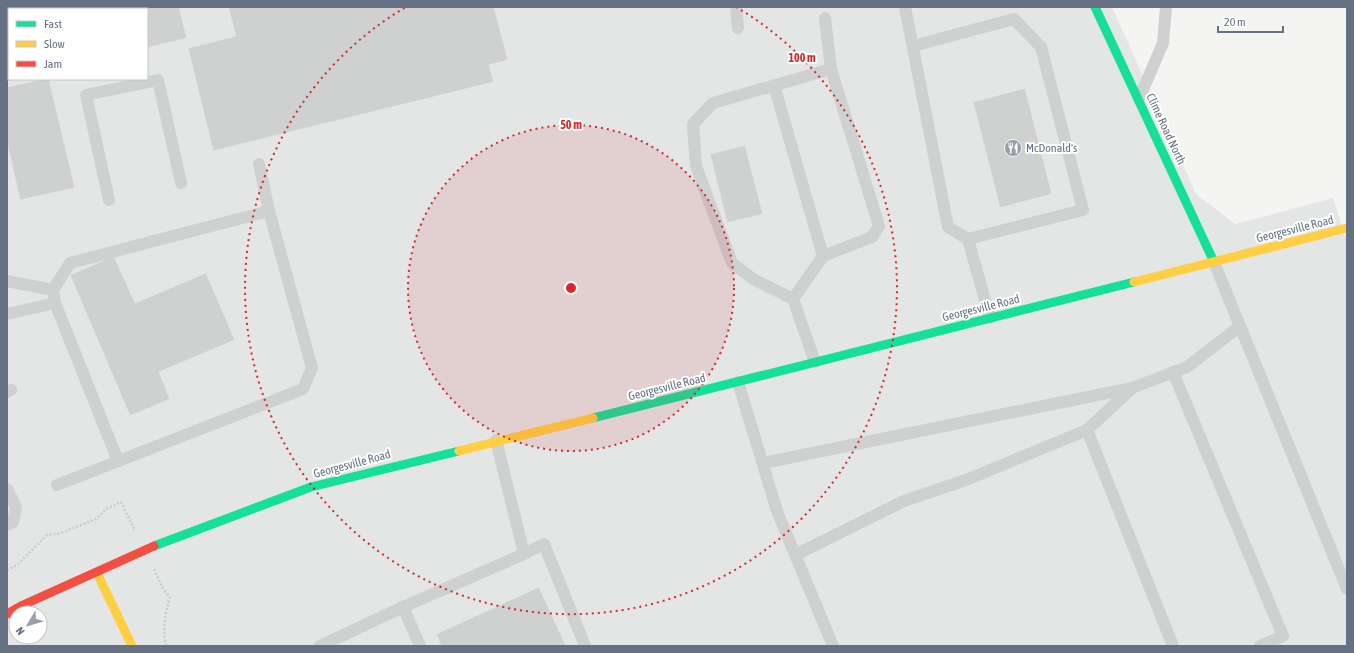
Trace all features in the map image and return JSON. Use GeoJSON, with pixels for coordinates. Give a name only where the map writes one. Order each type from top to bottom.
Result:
{"type":"FeatureCollection","features":[{"type":"Feature","properties":{"kind":"main road","name":"Clime Road North"},"geometry":{"type":"LineString","coordinates":[[1096,7],[1214,262]]}},
{"type":"Feature","properties":{"kind":"main road","name":"Georgesville Road"},"geometry":{"type":"LineString","coordinates":[[7,614],[23,605],[97,573],[162,542],[311,487],[496,440],[738,382],[1347,228]]}},
{"type":"Feature","properties":{"kind":"main road"},"geometry":{"type":"LineString","coordinates":[[97,573],[132,646]]}},
{"type":"Feature","properties":{"kind":"lane"},"geometry":{"type":"LineString","coordinates":[[736,7],[738,28]]}},
{"type":"Feature","properties":{"kind":"lane"},"geometry":{"type":"LineString","coordinates":[[905,7],[948,227],[968,239],[990,318]]}},
{"type":"Feature","properties":{"kind":"lane"},"geometry":{"type":"LineString","coordinates":[[1138,99],[1163,43],[1166,7]]}},
{"type":"Feature","properties":{"kind":"lane"},"geometry":{"type":"LineString","coordinates":[[793,298],[823,256],[872,237],[879,226],[831,69],[825,18]]}},
{"type":"Feature","properties":{"kind":"lane"},"geometry":{"type":"LineString","coordinates":[[913,46],[1014,19],[1041,47],[1083,210],[968,239]]}},
{"type":"Feature","properties":{"kind":"lane"},"geometry":{"type":"LineString","coordinates":[[815,362],[793,298],[753,279],[732,263],[696,166],[693,124],[713,103],[831,69]]}},
{"type":"Feature","properties":{"kind":"lane"},"geometry":{"type":"LineString","coordinates":[[109,200],[86,96],[158,80],[181,183]]}},
{"type":"Feature","properties":{"kind":"lane"},"geometry":{"type":"LineString","coordinates":[[774,85],[823,256]]}},
{"type":"Feature","properties":{"kind":"lane"},"geometry":{"type":"LineString","coordinates":[[58,485],[303,390],[312,368],[269,211],[259,164]]}},
{"type":"Feature","properties":{"kind":"lane"},"geometry":{"type":"LineString","coordinates":[[118,461],[55,303],[53,290],[70,263],[269,211]]}},
{"type":"Feature","properties":{"kind":"lane"},"geometry":{"type":"LineString","coordinates":[[1214,262],[1239,327],[1347,589]]}},
{"type":"Feature","properties":{"kind":"lane"},"geometry":{"type":"LineString","coordinates":[[7,281],[53,290]]}},
{"type":"Feature","properties":{"kind":"lane"},"geometry":{"type":"LineString","coordinates":[[7,314],[55,303]]}},
{"type":"Feature","properties":{"kind":"lane"},"geometry":{"type":"LineString","coordinates":[[762,463],[1132,388],[1187,367],[1239,327]]}},
{"type":"Feature","properties":{"kind":"lane"},"geometry":{"type":"LineString","coordinates":[[1173,372],[1283,636],[1260,646]]}},
{"type":"Feature","properties":{"kind":"lane"},"geometry":{"type":"LineString","coordinates":[[738,382],[777,511],[833,646]]}},
{"type":"Feature","properties":{"kind":"lane"},"geometry":{"type":"LineString","coordinates":[[795,555],[904,502],[966,480],[1087,430],[1132,388]]}},
{"type":"Feature","properties":{"kind":"lane"},"geometry":{"type":"LineString","coordinates":[[1087,430],[1173,646]]}},
{"type":"Feature","properties":{"kind":"lane"},"geometry":{"type":"LineString","coordinates":[[496,440],[524,554]]}},
{"type":"Feature","properties":{"kind":"lane"},"geometry":{"type":"LineString","coordinates":[[7,489],[16,507],[13,522],[7,525]]}},
{"type":"Feature","properties":{"kind":"lane"},"geometry":{"type":"LineString","coordinates":[[320,646],[544,544],[585,646]]}},
{"type":"Feature","properties":{"kind":"lane"},"geometry":{"type":"LineString","coordinates":[[403,607],[420,646]]}},
{"type":"Feature","properties":{"kind":"shaded area"},"geometry":{"type":"Polygon","coordinates":[[[7,7],[1112,7],[1196,194],[1235,224],[1333,198],[1347,242],[1347,646],[7,646],[7,7]]]}},
{"type":"Feature","properties":{"kind":"building"},"geometry":{"type":"Polygon","coordinates":[[[179,7],[187,38],[148,48],[148,8],[74,8],[179,7]]]}},
{"type":"Feature","properties":{"kind":"building"},"geometry":{"type":"Polygon","coordinates":[[[228,7],[494,7],[508,60],[489,65],[494,82],[213,151],[188,48],[236,36],[228,7]]]}},
{"type":"Feature","properties":{"kind":"building"},"geometry":{"type":"Polygon","coordinates":[[[38,80],[49,80],[75,188],[20,200],[7,143],[7,87],[38,80]]]}},
{"type":"Feature","properties":{"kind":"building","name":"McDonald's"},"geometry":{"type":"Polygon","coordinates":[[[1025,88],[1052,194],[1000,208],[973,102],[1025,88]]]}},
{"type":"Feature","properties":{"kind":"building"},"geometry":{"type":"Polygon","coordinates":[[[745,145],[763,214],[727,223],[710,154],[745,145]]]}},
{"type":"Feature","properties":{"kind":"building"},"geometry":{"type":"Polygon","coordinates":[[[114,256],[135,303],[206,273],[235,340],[159,372],[170,399],[130,416],[70,275],[114,256]]]}},
{"type":"Feature","properties":{"kind":"building"},"geometry":{"type":"Polygon","coordinates":[[[539,587],[566,646],[441,646],[436,634],[539,587]]]}},
{"type":"Feature","properties":{"kind":"traffic: fast"},"geometry":{"type":"LineString","coordinates":[[1095,7],[1214,262]]}},
{"type":"Feature","properties":{"kind":"traffic: fast"},"geometry":{"type":"LineString","coordinates":[[593,418],[1134,282]]}},
{"type":"Feature","properties":{"kind":"traffic: fast"},"geometry":{"type":"LineString","coordinates":[[154,546],[311,487],[459,451]]}},
{"type":"Feature","properties":{"kind":"traffic: slow"},"geometry":{"type":"LineString","coordinates":[[1134,282],[1347,228]]}},
{"type":"Feature","properties":{"kind":"traffic: slow"},"geometry":{"type":"LineString","coordinates":[[459,451],[593,418]]}},
{"type":"Feature","properties":{"kind":"traffic: slow"},"geometry":{"type":"LineString","coordinates":[[97,573],[132,646]]}},
{"type":"Feature","properties":{"kind":"traffic: jam"},"geometry":{"type":"LineString","coordinates":[[7,614],[23,605],[154,546]]}},
{"type":"Feature","properties":{"kind":"place","name":"McDonald's"},"geometry":{"type":"Point","coordinates":[1013,148]}}]}
